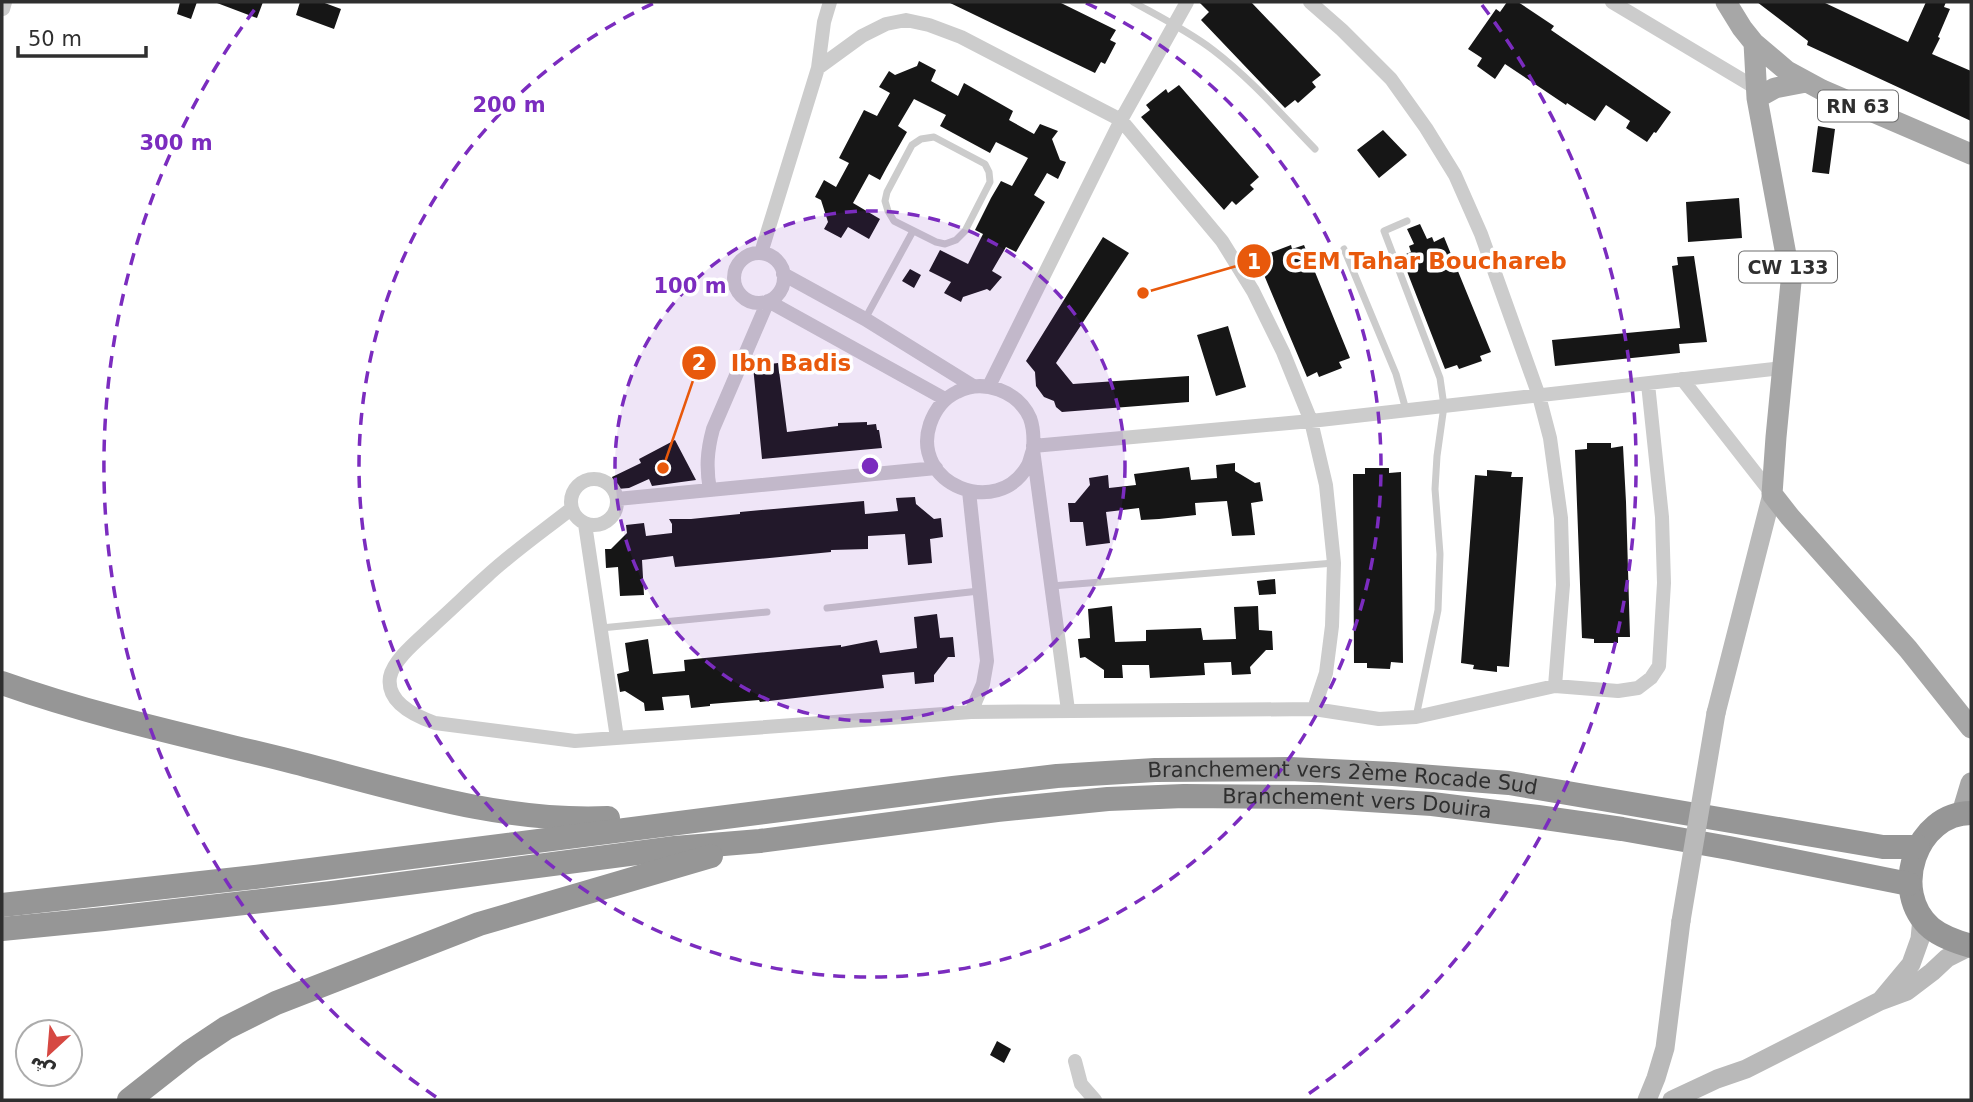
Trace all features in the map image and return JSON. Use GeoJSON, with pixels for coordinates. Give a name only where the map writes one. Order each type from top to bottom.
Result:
{"type":"FeatureCollection","features":[{"type":"Feature","properties":{"kind":"highway"},"geometry":{"type":"LineString","coordinates":[[2,682],[36,695],[214,743],[451,801],[531,817],[594,819],[766,812]]}},
{"type":"Feature","properties":{"kind":"highway","name":"Branchement vers 2ème Rocade Sud"},"geometry":{"type":"LineString","coordinates":[[766,812],[1057,776],[1155,770],[1290,769],[1509,783],[1883,847],[1918,847]]}},
{"type":"Feature","properties":{"kind":"highway","name":"Branchement vers Douira"},"geometry":{"type":"LineString","coordinates":[[760,841],[997,810],[1108,799],[1184,796],[1320,797],[1432,804],[1622,829],[1909,884]]}},
{"type":"Feature","properties":{"kind":"highway"},"geometry":{"type":"LineString","coordinates":[[2,905],[255,877],[766,812]]}},
{"type":"Feature","properties":{"kind":"highway"},"geometry":{"type":"LineString","coordinates":[[1967,813],[1944,819],[1928,831],[1918,847],[1909,884],[1922,918],[1932,929],[1971,946]]}},
{"type":"Feature","properties":{"kind":"highway"},"geometry":{"type":"LineString","coordinates":[[2,929],[346,891],[675,848],[760,841]]}},
{"type":"Feature","properties":{"kind":"highway"},"geometry":{"type":"LineString","coordinates":[[130,1100],[190,1052],[226,1028],[276,1003],[479,924],[760,841]]}},
{"type":"Feature","properties":{"kind":"main road","name":"RN 63"},"geometry":{"type":"LineString","coordinates":[[1726,2],[1754,43],[1769,57],[1806,82],[1971,154]]}},
{"type":"Feature","properties":{"kind":"main road","name":"CW 133"},"geometry":{"type":"LineString","coordinates":[[1647,1100],[1665,1048],[1681,921],[1716,713],[1773,494],[1791,282],[1756,93],[1754,43]]}},
{"type":"Feature","properties":{"kind":"main road"},"geometry":{"type":"LineString","coordinates":[[1756,93],[1806,82]]}},
{"type":"Feature","properties":{"kind":"main road"},"geometry":{"type":"LineString","coordinates":[[1773,494],[1790,517],[1908,649],[1969,725]]}},
{"type":"Feature","properties":{"kind":"main road"},"geometry":{"type":"LineString","coordinates":[[1967,813],[1971,783]]}},
{"type":"Feature","properties":{"kind":"main road"},"geometry":{"type":"LineString","coordinates":[[1880,1001],[1911,964],[1920,939],[1922,918]]}},
{"type":"Feature","properties":{"kind":"main road"},"geometry":{"type":"LineString","coordinates":[[1672,1100],[1746,1069],[1880,1001],[1907,991],[1947,958],[1971,946]]}},
{"type":"Feature","properties":{"kind":"street"},"geometry":{"type":"LineString","coordinates":[[761,253],[818,68],[824,22],[830,2]]}},
{"type":"Feature","properties":{"kind":"street"},"geometry":{"type":"LineString","coordinates":[[989,386],[1121,120],[1187,2]]}},
{"type":"Feature","properties":{"kind":"street"},"geometry":{"type":"LineString","coordinates":[[1310,2],[1391,79],[1455,175],[1481,234],[1539,396],[1550,438],[1560,518],[1563,585],[1555,686]]}},
{"type":"Feature","properties":{"kind":"street"},"geometry":{"type":"LineString","coordinates":[[1612,2],[1756,93]]}},
{"type":"Feature","properties":{"kind":"street"},"geometry":{"type":"LineString","coordinates":[[818,68],[862,36],[886,24],[906,20],[929,24],[961,37],[1121,120],[1222,241],[1253,291],[1283,352],[1311,421],[1326,485],[1334,563],[1332,626],[1326,674],[1314,709]]}},
{"type":"Feature","properties":{"kind":"street"},"geometry":{"type":"LineString","coordinates":[[753,253],[761,253],[776,260],[783,274],[780,290],[761,302],[745,298],[735,286],[735,270],[745,257],[753,253]]}},
{"type":"Feature","properties":{"kind":"street"},"geometry":{"type":"LineString","coordinates":[[783,274],[865,318],[974,386]]}},
{"type":"Feature","properties":{"kind":"street"},"geometry":{"type":"LineString","coordinates":[[768,300],[945,399]]}},
{"type":"Feature","properties":{"kind":"street"},"geometry":{"type":"LineString","coordinates":[[710,490],[707,450],[713,429],[768,300]]}},
{"type":"Feature","properties":{"kind":"street"},"geometry":{"type":"LineString","coordinates":[[1033,448],[1311,421],[1782,368]]}},
{"type":"Feature","properties":{"kind":"street"},"geometry":{"type":"LineString","coordinates":[[1682,380],[1773,494]]}},
{"type":"Feature","properties":{"kind":"street"},"geometry":{"type":"LineString","coordinates":[[571,509],[488,575],[406,652],[393,669],[389,680],[393,695],[405,708],[420,718],[435,723],[575,741],[971,712],[1314,709],[1380,719],[1416,717],[1555,686],[1618,691],[1638,688],[1651,678],[1659,666],[1664,583],[1662,517],[1648,384]]}},
{"type":"Feature","properties":{"kind":"street"},"geometry":{"type":"LineString","coordinates":[[1033,448],[1027,466],[1017,479],[1003,488],[986,492],[969,491],[944,479],[936,468],[928,450],[928,432],[933,414],[945,399],[974,386],[989,386],[1005,392],[1019,402],[1029,416],[1034,433],[1033,448],[1068,710]]}},
{"type":"Feature","properties":{"kind":"street"},"geometry":{"type":"LineString","coordinates":[[617,499],[936,468]]}},
{"type":"Feature","properties":{"kind":"street"},"geometry":{"type":"LineString","coordinates":[[595,478],[610,485],[617,499],[614,515],[601,525],[585,524],[574,515],[570,502],[574,488],[595,478]]}},
{"type":"Feature","properties":{"kind":"street"},"geometry":{"type":"LineString","coordinates":[[969,491],[987,661],[983,684],[971,712]]}},
{"type":"Feature","properties":{"kind":"street"},"geometry":{"type":"LineString","coordinates":[[585,524],[617,738]]}},
{"type":"Feature","properties":{"kind":"street"},"geometry":{"type":"LineString","coordinates":[[1075,1061],[1081,1084],[1095,1100]]}},
{"type":"Feature","properties":{"kind":"lane"},"geometry":{"type":"LineString","coordinates":[[1133,2],[1214,50],[1315,149]]}},
{"type":"Feature","properties":{"kind":"lane"},"geometry":{"type":"LineString","coordinates":[[934,137],[985,164],[990,182],[965,232],[956,240],[945,244],[913,231],[894,221],[886,201],[887,192],[912,145],[921,139],[934,137]]}},
{"type":"Feature","properties":{"kind":"lane"},"geometry":{"type":"LineString","coordinates":[[1407,221],[1384,232],[1440,378],[1444,406],[1435,489],[1440,554],[1438,610],[1416,717]]}},
{"type":"Feature","properties":{"kind":"lane"},"geometry":{"type":"LineString","coordinates":[[865,318],[913,231]]}},
{"type":"Feature","properties":{"kind":"lane"},"geometry":{"type":"LineString","coordinates":[[1343,249],[1396,374],[1406,410]]}},
{"type":"Feature","properties":{"kind":"lane"},"geometry":{"type":"LineString","coordinates":[[1051,586],[1334,563]]}},
{"type":"Feature","properties":{"kind":"lane"},"geometry":{"type":"LineString","coordinates":[[827,608],[979,591]]}},
{"type":"Feature","properties":{"kind":"lane"},"geometry":{"type":"LineString","coordinates":[[600,628],[767,612]]}},
{"type":"Feature","properties":{"kind":"building"},"geometry":{"type":"Polygon","coordinates":[[[180,2],[197,2],[191,19],[177,14],[180,2]]]}},
{"type":"Feature","properties":{"kind":"building"},"geometry":{"type":"Polygon","coordinates":[[[217,2],[263,2],[257,18],[217,2]]]}},
{"type":"Feature","properties":{"kind":"building"},"geometry":{"type":"Polygon","coordinates":[[[300,2],[322,2],[341,9],[334,29],[296,15],[300,2]]]}},
{"type":"Feature","properties":{"kind":"building"},"geometry":{"type":"Polygon","coordinates":[[[948,2],[1059,2],[1116,30],[1110,40],[1116,43],[1105,64],[1101,62],[1095,73],[948,2]]]}},
{"type":"Feature","properties":{"kind":"building"},"geometry":{"type":"Polygon","coordinates":[[[1199,2],[1251,2],[1321,75],[1312,82],[1316,87],[1298,103],[1295,100],[1285,108],[1201,20],[1209,12],[1199,2]]]}},
{"type":"Feature","properties":{"kind":"building"},"geometry":{"type":"Polygon","coordinates":[[[1507,2],[1518,2],[1554,26],[1551,30],[1671,112],[1656,133],[1654,132],[1647,142],[1626,128],[1630,121],[1606,105],[1595,121],[1505,64],[1495,79],[1477,66],[1482,58],[1468,49],[1496,9],[1500,12],[1507,2]]]}},
{"type":"Feature","properties":{"kind":"building"},"geometry":{"type":"Polygon","coordinates":[[[1757,2],[1823,2],[1908,42],[1926,2],[1946,2],[1944,7],[1950,9],[1932,54],[1971,71],[1971,121],[1807,45],[1808,41],[1757,2]]]}},
{"type":"Feature","properties":{"kind":"building"},"geometry":{"type":"Polygon","coordinates":[[[919,61],[936,70],[931,81],[958,96],[964,83],[1013,111],[1009,120],[1034,134],[1040,124],[1058,131],[1052,139],[1060,160],[1066,162],[1058,179],[1047,173],[1034,195],[1045,202],[1016,252],[1006,247],[992,271],[1002,277],[990,291],[987,289],[963,297],[961,302],[944,293],[951,282],[929,271],[940,250],[968,264],[983,234],[975,230],[991,198],[1001,181],[1012,186],[1028,158],[996,142],[990,153],[940,126],[946,115],[914,99],[898,126],[907,132],[880,180],[869,174],[853,203],[880,219],[869,239],[848,227],[841,238],[824,229],[828,222],[821,200],[815,197],[824,180],[836,187],[849,163],[839,158],[864,110],[877,116],[890,93],[879,87],[889,71],[895,75],[917,66],[919,61]]]}},
{"type":"Feature","properties":{"kind":"building"},"geometry":{"type":"Polygon","coordinates":[[[1179,85],[1259,177],[1250,185],[1254,189],[1236,205],[1232,201],[1224,210],[1141,117],[1150,110],[1146,105],[1166,89],[1168,93],[1179,85]]]}},
{"type":"Feature","properties":{"kind":"building"},"geometry":{"type":"Polygon","coordinates":[[[1818,126],[1835,129],[1829,174],[1812,172],[1818,126]]]}},
{"type":"Feature","properties":{"kind":"building"},"geometry":{"type":"Polygon","coordinates":[[[1383,130],[1407,155],[1379,178],[1357,150],[1383,130]]]}},
{"type":"Feature","properties":{"kind":"building"},"geometry":{"type":"Polygon","coordinates":[[[1739,198],[1742,238],[1688,242],[1686,202],[1739,198]]]}},
{"type":"Feature","properties":{"kind":"building"},"geometry":{"type":"Polygon","coordinates":[[[1420,224],[1427,239],[1432,237],[1434,242],[1444,237],[1491,352],[1480,356],[1482,361],[1459,369],[1457,365],[1445,369],[1401,256],[1411,252],[1409,246],[1414,244],[1407,229],[1420,224]]]}},
{"type":"Feature","properties":{"kind":"building"},"geometry":{"type":"Polygon","coordinates":[[[1103,237],[1129,253],[1056,363],[1073,384],[1189,376],[1189,402],[1062,412],[1054,401],[1044,397],[1036,386],[1035,372],[1026,361],[1103,237]]]}},
{"type":"Feature","properties":{"kind":"building"},"geometry":{"type":"Polygon","coordinates":[[[1291,245],[1292,249],[1304,245],[1350,358],[1339,362],[1342,368],[1319,377],[1317,372],[1307,377],[1259,263],[1270,259],[1267,254],[1291,245]]]}},
{"type":"Feature","properties":{"kind":"building"},"geometry":{"type":"Polygon","coordinates":[[[1694,256],[1707,342],[1679,344],[1680,353],[1555,366],[1552,340],[1680,328],[1672,266],[1678,265],[1677,257],[1694,256]]]}},
{"type":"Feature","properties":{"kind":"building"},"geometry":{"type":"Polygon","coordinates":[[[910,269],[921,275],[914,288],[902,281],[910,269]]]}},
{"type":"Feature","properties":{"kind":"building"},"geometry":{"type":"Polygon","coordinates":[[[1228,326],[1246,387],[1216,396],[1197,335],[1228,326]]]}},
{"type":"Feature","properties":{"kind":"building"},"geometry":{"type":"Polygon","coordinates":[[[778,363],[787,432],[838,426],[838,423],[867,422],[867,425],[876,424],[882,448],[762,459],[753,366],[778,363]]]}},
{"type":"Feature","properties":{"kind":"building"},"geometry":{"type":"Polygon","coordinates":[[[675,440],[696,480],[652,486],[649,479],[629,488],[617,489],[612,477],[641,463],[639,459],[675,440]]]}},
{"type":"Feature","properties":{"kind":"building"},"geometry":{"type":"Polygon","coordinates":[[[1587,443],[1611,443],[1611,448],[1623,446],[1630,637],[1618,637],[1618,643],[1594,643],[1594,639],[1582,638],[1575,450],[1587,449],[1587,443]]]}},
{"type":"Feature","properties":{"kind":"building"},"geometry":{"type":"Polygon","coordinates":[[[1235,463],[1235,471],[1255,483],[1260,482],[1263,501],[1251,503],[1255,535],[1232,536],[1227,501],[1195,503],[1196,515],[1159,519],[1141,520],[1139,508],[1106,512],[1110,543],[1086,546],[1083,522],[1070,522],[1068,503],[1075,503],[1090,485],[1089,478],[1108,475],[1109,488],[1136,485],[1134,474],[1189,467],[1191,480],[1217,478],[1216,465],[1235,463]]]}},
{"type":"Feature","properties":{"kind":"building"},"geometry":{"type":"Polygon","coordinates":[[[1365,468],[1389,468],[1389,473],[1401,472],[1403,663],[1391,662],[1390,669],[1367,668],[1367,663],[1354,663],[1353,474],[1365,474],[1365,468]]]}},
{"type":"Feature","properties":{"kind":"building"},"geometry":{"type":"Polygon","coordinates":[[[1487,470],[1512,472],[1511,477],[1523,477],[1509,667],[1497,666],[1497,672],[1473,669],[1474,665],[1461,663],[1475,475],[1487,476],[1487,470]]]}},
{"type":"Feature","properties":{"kind":"building"},"geometry":{"type":"Polygon","coordinates":[[[915,497],[916,504],[934,519],[941,518],[943,537],[930,539],[932,563],[908,565],[905,534],[868,536],[868,549],[831,550],[675,567],[673,556],[642,560],[644,595],[620,596],[618,567],[606,568],[605,549],[611,549],[627,533],[626,525],[644,523],[646,536],[672,533],[669,519],[864,501],[865,514],[898,511],[896,498],[915,497]]]}},
{"type":"Feature","properties":{"kind":"building"},"geometry":{"type":"Polygon","coordinates":[[[1275,579],[1276,594],[1259,595],[1257,581],[1275,579]]]}},
{"type":"Feature","properties":{"kind":"building"},"geometry":{"type":"Polygon","coordinates":[[[1112,606],[1115,642],[1146,641],[1146,630],[1201,628],[1203,640],[1236,639],[1234,607],[1258,606],[1259,630],[1272,631],[1273,650],[1266,650],[1250,667],[1251,674],[1232,675],[1231,662],[1204,663],[1205,675],[1150,678],[1149,665],[1122,665],[1123,678],[1104,678],[1104,670],[1085,657],[1080,658],[1078,639],[1090,638],[1088,609],[1112,606]]]}},
{"type":"Feature","properties":{"kind":"building"},"geometry":{"type":"Polygon","coordinates":[[[937,614],[940,638],[953,637],[955,657],[948,657],[934,675],[934,682],[915,684],[914,672],[882,675],[884,688],[691,708],[689,695],[662,697],[664,710],[645,711],[644,703],[625,691],[620,692],[617,674],[629,671],[625,643],[648,639],[653,674],[685,671],[684,660],[841,647],[877,640],[880,653],[917,648],[914,617],[937,614]]]}},
{"type":"Feature","properties":{"kind":"building"},"geometry":{"type":"Polygon","coordinates":[[[997,1041],[1011,1049],[1004,1063],[990,1055],[997,1041]]]}},
{"type":"Feature","properties":{"kind":"place","name":"CEM Tahar Bouchareb"},"geometry":{"type":"Point","coordinates":[1143,293]}},
{"type":"Feature","properties":{"kind":"place","name":"Ibn Badis"},"geometry":{"type":"Point","coordinates":[663,468]}}]}
